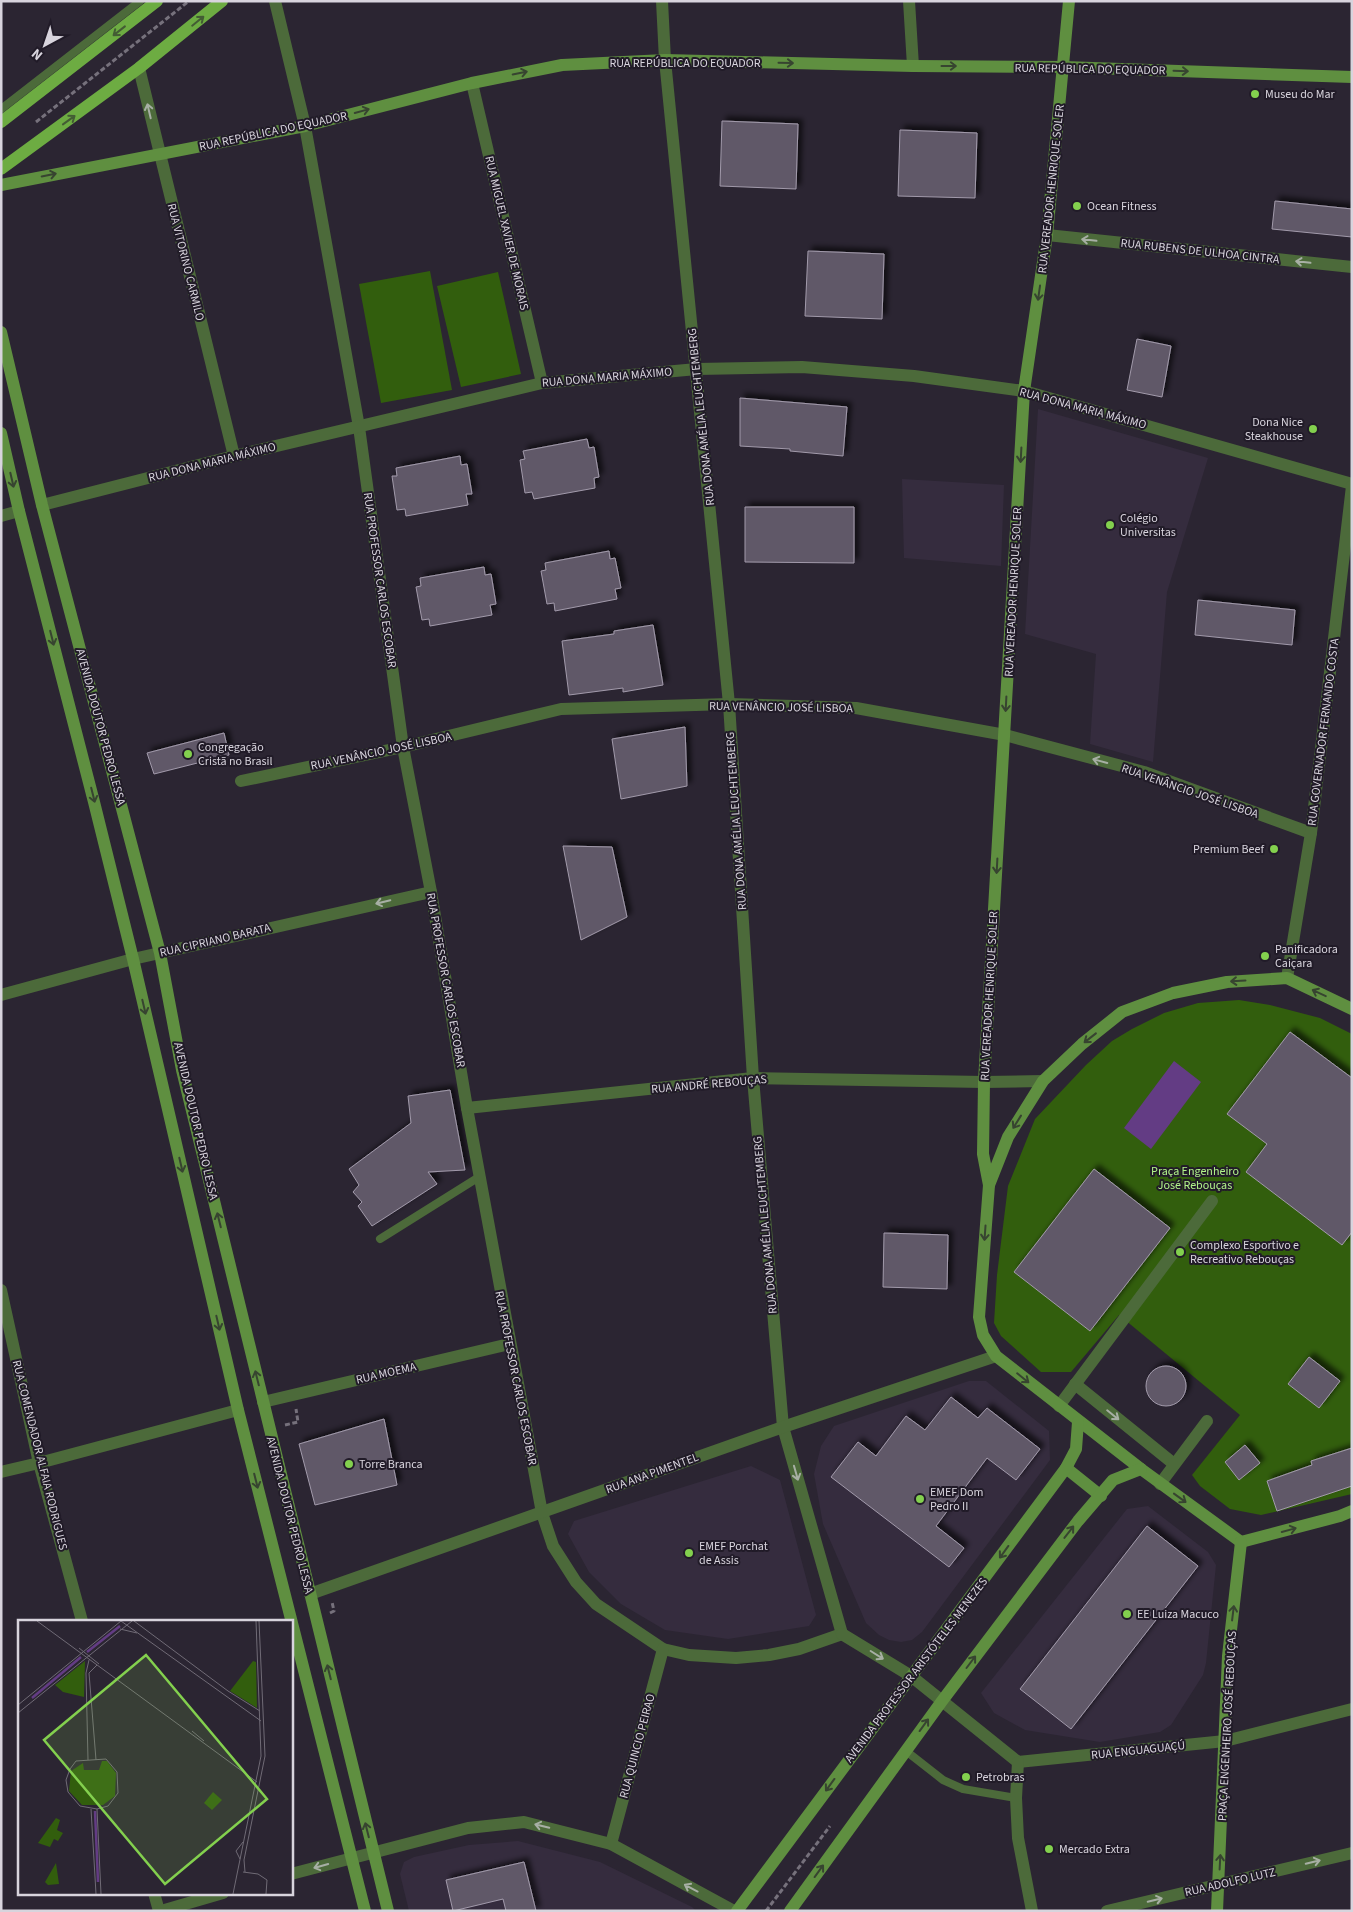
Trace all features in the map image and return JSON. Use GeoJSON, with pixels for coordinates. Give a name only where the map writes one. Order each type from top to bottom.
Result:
{"type":"FeatureCollection","features":[{"type":"Feature","properties":{"kind":"main road"},"geometry":{"type":"LineString","coordinates":[[1,122],[157,1]]}},
{"type":"Feature","properties":{"kind":"main road"},"geometry":{"type":"LineString","coordinates":[[1,170],[140,68],[222,1]]}},
{"type":"Feature","properties":{"kind":"main road","name":"RUA VEREADOR HENRIQUE SOLER"},"geometry":{"type":"LineString","coordinates":[[989,1185],[983,1154],[984,1082],[1024,391],[1047,235],[1069,1]]}},
{"type":"Feature","properties":{"kind":"main road","name":"RUA REPÚBLICA DO EQUADOR"},"geometry":{"type":"LineString","coordinates":[[1,185],[306,126],[472,83],[562,65],[665,60],[913,66],[1064,67],[1352,77]]}},
{"type":"Feature","properties":{"kind":"main road","name":"AVENIDA DOUTOR PEDRO LESSA"},"geometry":{"type":"LineString","coordinates":[[1,332],[42,505],[160,953],[182,1070],[388,1911]]}},
{"type":"Feature","properties":{"kind":"main road","name":"AVENIDA DOUTOR PEDRO LESSA"},"geometry":{"type":"LineString","coordinates":[[1,433],[133,959],[238,1410],[292,1620]]}},
{"type":"Feature","properties":{"kind":"main road"},"geometry":{"type":"LineString","coordinates":[[1352,1009],[1287,978],[1227,982],[1173,993],[1122,1012],[1082,1044],[1043,1081],[1008,1137],[989,1185],[979,1317],[983,1335],[996,1356],[1078,1422],[1160,1484],[1242,1542],[1340,1516],[1352,1511]]}},
{"type":"Feature","properties":{"kind":"main road","name":"AVENIDA PROFESSOR ARISTÓTELES MENEZES"},"geometry":{"type":"LineString","coordinates":[[736,1911],[1066,1468],[1076,1450],[1078,1422]]}},
{"type":"Feature","properties":{"kind":"main road"},"geometry":{"type":"LineString","coordinates":[[1066,1468],[1101,1496]]}},
{"type":"Feature","properties":{"kind":"main road"},"geometry":{"type":"LineString","coordinates":[[790,1911],[1045,1562],[1114,1480],[1141,1469]]}},
{"type":"Feature","properties":{"kind":"main road","name":"PRAÇA ENGENHEIRO JOSÉ REBOUÇAS"},"geometry":{"type":"LineString","coordinates":[[1217,1911],[1226,1741],[1228,1656],[1242,1542]]}},
{"type":"Feature","properties":{"kind":"main road","name":"AVENIDA DOUTOR PEDRO LESSA"},"geometry":{"type":"LineString","coordinates":[[292,1622],[365,1911]]}},
{"type":"Feature","properties":{"kind":"street","name":"RUA PROFESSOR CARLOS ESCOBAR"},"geometry":{"type":"LineString","coordinates":[[275,1],[306,126],[359,427],[403,747],[431,892],[467,1108],[510,1344],[542,1513],[553,1546],[576,1582],[596,1604],[663,1649],[689,1655],[744,1657],[769,1655],[799,1649],[842,1634]]}},
{"type":"Feature","properties":{"kind":"street","name":"RUA DONA AMÉLIA LEUCHTEMBERG"},"geometry":{"type":"LineString","coordinates":[[662,1],[665,60],[729,704],[753,1078],[782,1427],[842,1634]]}},
{"type":"Feature","properties":{"kind":"street"},"geometry":{"type":"LineString","coordinates":[[909,1],[913,66]]}},
{"type":"Feature","properties":{"kind":"street","name":"RUA VITORINO CARMILO"},"geometry":{"type":"LineString","coordinates":[[140,68],[159,155],[234,456]]}},
{"type":"Feature","properties":{"kind":"street","name":"RUA MIGUEL XAVIER DE MORAIS"},"geometry":{"type":"LineString","coordinates":[[472,83],[542,383]]}},
{"type":"Feature","properties":{"kind":"street","name":"RUA RUBENS DE ULHOA CINTRA"},"geometry":{"type":"LineString","coordinates":[[1047,235],[1352,267]]}},
{"type":"Feature","properties":{"kind":"street","name":"RUA DONA MARIA MÁXIMO"},"geometry":{"type":"LineString","coordinates":[[42,505],[234,456],[542,383],[697,369],[802,367],[914,376],[1024,391],[1352,485]]}},
{"type":"Feature","properties":{"kind":"street","name":"RUA GOVERNADOR FERNANDO COSTA"},"geometry":{"type":"LineString","coordinates":[[1287,978],[1311,834],[1352,485]]}},
{"type":"Feature","properties":{"kind":"street"},"geometry":{"type":"LineString","coordinates":[[1,516],[20,511]]}},
{"type":"Feature","properties":{"kind":"street","name":"RUA VENÂNCIO JOSÉ LISBOA"},"geometry":{"type":"LineString","coordinates":[[241,781],[403,747],[561,709],[729,704],[856,708],[1005,735],[1144,772],[1311,834]]}},
{"type":"Feature","properties":{"kind":"street","name":"RUA CIPRIANO BARATA"},"geometry":{"type":"LineString","coordinates":[[1,995],[133,959],[431,892]]}},
{"type":"Feature","properties":{"kind":"street","name":"RUA ANDRÉ REBOUÇAS"},"geometry":{"type":"LineString","coordinates":[[467,1108],[753,1078],[984,1082],[1043,1081]]}},
{"type":"Feature","properties":{"kind":"street"},"geometry":{"type":"LineString","coordinates":[[1059,1406],[1212,1200]]}},
{"type":"Feature","properties":{"kind":"street","name":"RUA COMENDADOR ALFAIA RODRIGUES"},"geometry":{"type":"LineString","coordinates":[[1,1290],[40,1463],[82,1620]]}},
{"type":"Feature","properties":{"kind":"street","name":"RUA MOEMA"},"geometry":{"type":"LineString","coordinates":[[263,1402],[510,1344]]}},
{"type":"Feature","properties":{"kind":"street","name":"RUA ANA PIMENTEL"},"geometry":{"type":"LineString","coordinates":[[310,1594],[782,1427],[996,1356]]}},
{"type":"Feature","properties":{"kind":"street"},"geometry":{"type":"LineString","coordinates":[[1075,1384],[1174,1464]]}},
{"type":"Feature","properties":{"kind":"street"},"geometry":{"type":"LineString","coordinates":[[1,1472],[238,1410]]}},
{"type":"Feature","properties":{"kind":"street"},"geometry":{"type":"LineString","coordinates":[[1160,1484],[1207,1421]]}},
{"type":"Feature","properties":{"kind":"street"},"geometry":{"type":"LineString","coordinates":[[842,1634],[911,1676],[1018,1762],[1016,1798],[1018,1838],[1032,1911]]}},
{"type":"Feature","properties":{"kind":"street","name":"RUA QUINCIO PEIRAO"},"geometry":{"type":"LineString","coordinates":[[611,1844],[663,1649]]}},
{"type":"Feature","properties":{"kind":"street","name":"RUA ENGUAGUAÇÚ"},"geometry":{"type":"LineString","coordinates":[[1018,1762],[1226,1741],[1352,1710]]}},
{"type":"Feature","properties":{"kind":"street"},"geometry":{"type":"LineString","coordinates":[[292,1874],[468,1828],[524,1822],[611,1844],[736,1911]]}},
{"type":"Feature","properties":{"kind":"street","name":"RUA ADOLFO LUTZ"},"geometry":{"type":"LineString","coordinates":[[1107,1911],[1352,1853]]}},
{"type":"Feature","properties":{"kind":"street"},"geometry":{"type":"LineString","coordinates":[[154,1894],[160,1911],[220,1894]]}},
{"type":"Feature","properties":{"kind":"lane"},"geometry":{"type":"LineString","coordinates":[[1,109],[140,1]]}},
{"type":"Feature","properties":{"kind":"lane"},"geometry":{"type":"LineString","coordinates":[[380,1239],[480,1177]]}},
{"type":"Feature","properties":{"kind":"lane"},"geometry":{"type":"LineString","coordinates":[[906,1751],[943,1780],[963,1789],[1016,1798]]}},
{"type":"Feature","properties":{"kind":"path"},"geometry":{"type":"LineString","coordinates":[[32,125],[189,1]]}},
{"type":"Feature","properties":{"kind":"path"},"geometry":{"type":"LineString","coordinates":[[270,1429],[298,1422],[294,1395]]}},
{"type":"Feature","properties":{"kind":"shaded area","name":"Colégio Universitas"},"geometry":{"type":"Polygon","coordinates":[[[1038,409],[1208,458],[1167,592],[1153,762],[1090,744],[1096,654],[1025,634],[1038,409]]]}},
{"type":"Feature","properties":{"kind":"shaded area"},"geometry":{"type":"Polygon","coordinates":[[[902,479],[1004,485],[1001,566],[904,558],[902,479]]]}},
{"type":"Feature","properties":{"kind":"shaded area"},"geometry":{"type":"Polygon","coordinates":[[[1174,1061],[1201,1082],[1151,1149],[1124,1128],[1174,1061]]]}},
{"type":"Feature","properties":{"kind":"shaded area","name":"EMEF Dom Pedro II"},"geometry":{"type":"Polygon","coordinates":[[[969,1381],[986,1381],[1049,1431],[1050,1460],[922,1632],[912,1640],[901,1642],[889,1640],[879,1635],[866,1623],[823,1524],[814,1474],[821,1446],[834,1426],[969,1381]]]}},
{"type":"Feature","properties":{"kind":"shaded area","name":"EMEF Porchat de Assis"},"geometry":{"type":"Polygon","coordinates":[[[751,1466],[780,1480],[816,1615],[809,1626],[728,1639],[665,1630],[621,1604],[589,1572],[568,1534],[574,1521],[751,1466]]]}},
{"type":"Feature","properties":{"kind":"shaded area","name":"EE Luiza Macuco"},"geometry":{"type":"Polygon","coordinates":[[[1148,1506],[1208,1552],[1216,1565],[1206,1663],[1203,1675],[1171,1725],[1160,1732],[1100,1742],[1025,1730],[994,1713],[981,1693],[1127,1509],[1148,1506]]]}},
{"type":"Feature","properties":{"kind":"shaded area"},"geometry":{"type":"Polygon","coordinates":[[[518,1841],[600,1862],[692,1907],[696,1911],[409,1911],[400,1874],[404,1862],[414,1857],[469,1845],[518,1841]]]}},
{"type":"Feature","properties":{"kind":"green space"},"geometry":{"type":"Polygon","coordinates":[[[430,271],[452,390],[381,403],[359,284],[430,271]]]}},
{"type":"Feature","properties":{"kind":"green space"},"geometry":{"type":"Polygon","coordinates":[[[498,272],[521,374],[461,387],[437,286],[498,272]]]}},
{"type":"Feature","properties":{"kind":"green space","name":"Complexo Esportivo e Recreativo Rebouças"},"geometry":{"type":"Polygon","coordinates":[[[1239,1000],[1270,1005],[1320,1018],[1352,1034],[1352,1494],[1261,1515],[1230,1509],[1200,1486],[1192,1475],[1240,1415],[1119,1315],[1071,1372],[1041,1372],[1001,1336],[994,1323],[997,1275],[1008,1186],[1035,1119],[1086,1065],[1112,1041],[1132,1029],[1164,1013],[1198,1003],[1239,1000]]]}},
{"type":"Feature","properties":{"kind":"building"},"geometry":{"type":"Polygon","coordinates":[[[722,121],[798,124],[796,189],[720,186],[722,121]]]}},
{"type":"Feature","properties":{"kind":"building"},"geometry":{"type":"Polygon","coordinates":[[[900,130],[977,133],[975,198],[898,196],[900,130]]]}},
{"type":"Feature","properties":{"kind":"building"},"geometry":{"type":"Polygon","coordinates":[[[1275,201],[1352,209],[1352,237],[1272,229],[1275,201]]]}},
{"type":"Feature","properties":{"kind":"building"},"geometry":{"type":"Polygon","coordinates":[[[808,251],[884,254],[882,319],[805,316],[808,251]]]}},
{"type":"Feature","properties":{"kind":"building"},"geometry":{"type":"Polygon","coordinates":[[[1137,339],[1171,346],[1162,397],[1127,390],[1137,339]]]}},
{"type":"Feature","properties":{"kind":"building"},"geometry":{"type":"Polygon","coordinates":[[[740,398],[847,407],[843,456],[790,451],[790,449],[740,446],[740,398]]]}},
{"type":"Feature","properties":{"kind":"building"},"geometry":{"type":"Polygon","coordinates":[[[587,439],[589,448],[594,447],[599,477],[594,478],[595,488],[534,499],[532,492],[525,493],[520,460],[525,459],[523,451],[587,439]]]}},
{"type":"Feature","properties":{"kind":"building"},"geometry":{"type":"Polygon","coordinates":[[[460,456],[461,465],[467,464],[472,494],[466,494],[468,505],[406,516],[405,509],[397,510],[392,476],[397,476],[396,468],[460,456]]]}},
{"type":"Feature","properties":{"kind":"building"},"geometry":{"type":"Polygon","coordinates":[[[745,507],[854,507],[854,563],[745,562],[745,507]]]}},
{"type":"Feature","properties":{"kind":"building"},"geometry":{"type":"Polygon","coordinates":[[[609,551],[610,559],[615,558],[621,588],[615,589],[617,599],[555,611],[554,603],[547,604],[541,571],[546,570],[545,563],[609,551]]]}},
{"type":"Feature","properties":{"kind":"building"},"geometry":{"type":"Polygon","coordinates":[[[484,567],[485,575],[491,574],[496,604],[490,605],[492,615],[430,626],[429,619],[422,620],[416,587],[421,586],[420,578],[484,567]]]}},
{"type":"Feature","properties":{"kind":"building"},"geometry":{"type":"Polygon","coordinates":[[[1198,600],[1295,610],[1292,645],[1195,635],[1198,600]]]}},
{"type":"Feature","properties":{"kind":"building"},"geometry":{"type":"Polygon","coordinates":[[[653,625],[663,685],[623,692],[623,688],[569,695],[562,641],[614,634],[614,631],[653,625]]]}},
{"type":"Feature","properties":{"kind":"building"},"geometry":{"type":"Polygon","coordinates":[[[685,727],[687,786],[621,799],[612,739],[685,727]]]}},
{"type":"Feature","properties":{"kind":"building","name":"Congregação Cristã no Brasil"},"geometry":{"type":"Polygon","coordinates":[[[224,733],[229,755],[154,774],[147,753],[224,733]]]}},
{"type":"Feature","properties":{"kind":"building"},"geometry":{"type":"Polygon","coordinates":[[[563,846],[612,847],[627,917],[581,940],[563,846]]]}},
{"type":"Feature","properties":{"kind":"building"},"geometry":{"type":"Polygon","coordinates":[[[1290,1032],[1352,1078],[1352,1232],[1342,1245],[1246,1172],[1267,1144],[1227,1114],[1290,1032]]]}},
{"type":"Feature","properties":{"kind":"building"},"geometry":{"type":"Polygon","coordinates":[[[450,1090],[465,1170],[428,1172],[437,1184],[372,1226],[358,1206],[362,1202],[353,1192],[359,1185],[349,1169],[411,1123],[408,1096],[450,1090]]]}},
{"type":"Feature","properties":{"kind":"building"},"geometry":{"type":"Polygon","coordinates":[[[1094,1169],[1170,1228],[1090,1331],[1014,1272],[1094,1169]]]}},
{"type":"Feature","properties":{"kind":"building"},"geometry":{"type":"Polygon","coordinates":[[[884,1233],[948,1235],[947,1289],[883,1287],[884,1233]]]}},
{"type":"Feature","properties":{"kind":"building"},"geometry":{"type":"Polygon","coordinates":[[[1309,1357],[1340,1381],[1319,1408],[1288,1384],[1309,1357]]]}},
{"type":"Feature","properties":{"kind":"building"},"geometry":{"type":"Polygon","coordinates":[[[1166,1366],[1177,1369],[1183,1375],[1186,1386],[1183,1397],[1177,1403],[1166,1406],[1155,1403],[1149,1397],[1146,1386],[1149,1375],[1155,1369],[1166,1366]]]}},
{"type":"Feature","properties":{"kind":"building"},"geometry":{"type":"Polygon","coordinates":[[[951,1397],[978,1418],[987,1408],[1040,1449],[1016,1480],[987,1458],[936,1526],[964,1548],[949,1567],[831,1477],[858,1442],[876,1456],[906,1416],[925,1430],[951,1397]]]}},
{"type":"Feature","properties":{"kind":"building","name":"Torre Branca"},"geometry":{"type":"Polygon","coordinates":[[[384,1419],[397,1485],[315,1505],[299,1444],[384,1419]]]}},
{"type":"Feature","properties":{"kind":"building"},"geometry":{"type":"Polygon","coordinates":[[[1245,1445],[1260,1463],[1239,1480],[1225,1462],[1245,1445]]]}},
{"type":"Feature","properties":{"kind":"building"},"geometry":{"type":"Polygon","coordinates":[[[1352,1448],[1352,1486],[1277,1511],[1267,1481],[1312,1465],[1311,1461],[1352,1448]]]}},
{"type":"Feature","properties":{"kind":"building"},"geometry":{"type":"Polygon","coordinates":[[[1147,1526],[1198,1566],[1071,1729],[1020,1689],[1147,1526]]]}},
{"type":"Feature","properties":{"kind":"building"},"geometry":{"type":"Polygon","coordinates":[[[524,1862],[536,1911],[506,1911],[503,1899],[453,1911],[446,1880],[524,1862]]]}},
{"type":"Feature","properties":{"kind":"place","name":"Museu do Mar"},"geometry":{"type":"Point","coordinates":[1255,94]}},
{"type":"Feature","properties":{"kind":"place","name":"Ocean Fitness"},"geometry":{"type":"Point","coordinates":[1077,206]}},
{"type":"Feature","properties":{"kind":"place","name":"Dona Nice Steakhouse"},"geometry":{"type":"Point","coordinates":[1313,429]}},
{"type":"Feature","properties":{"kind":"place","name":"Colégio Universitas"},"geometry":{"type":"Point","coordinates":[1110,525]}},
{"type":"Feature","properties":{"kind":"place","name":"Congregação Cristã no Brasil"},"geometry":{"type":"Point","coordinates":[188,754]}},
{"type":"Feature","properties":{"kind":"place","name":"Premium Beef"},"geometry":{"type":"Point","coordinates":[1274,849]}},
{"type":"Feature","properties":{"kind":"place","name":"Panificadora Caiçara"},"geometry":{"type":"Point","coordinates":[1265,956]}},
{"type":"Feature","properties":{"kind":"place","name":"Complexo Esportivo e Recreativo Rebouças"},"geometry":{"type":"Point","coordinates":[1180,1252]}},
{"type":"Feature","properties":{"kind":"place","name":"Torre Branca"},"geometry":{"type":"Point","coordinates":[349,1464]}},
{"type":"Feature","properties":{"kind":"place","name":"EMEF Dom Pedro II"},"geometry":{"type":"Point","coordinates":[920,1499]}},
{"type":"Feature","properties":{"kind":"place","name":"EMEF Porchat de Assis"},"geometry":{"type":"Point","coordinates":[689,1553]}},
{"type":"Feature","properties":{"kind":"place","name":"EE Luiza Macuco"},"geometry":{"type":"Point","coordinates":[1127,1614]}},
{"type":"Feature","properties":{"kind":"place","name":"Petrobras"},"geometry":{"type":"Point","coordinates":[966,1777]}},
{"type":"Feature","properties":{"kind":"place","name":"Mercado Extra"},"geometry":{"type":"Point","coordinates":[1049,1849]}},
{"type":"Feature","properties":{"kind":"park label","name":"Praça Engenheiro José Rebouças"},"geometry":{"type":"Point","coordinates":[1195,1178]}}]}
